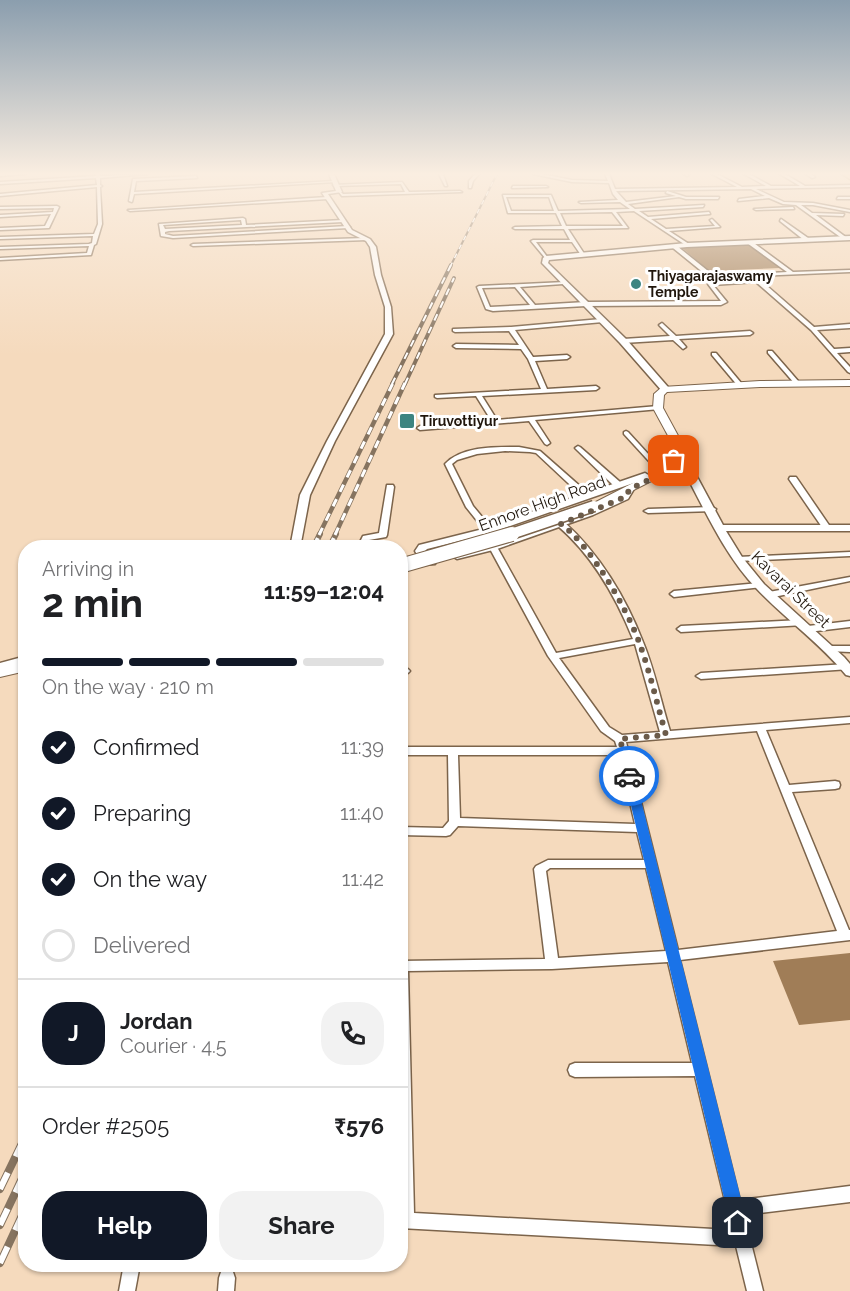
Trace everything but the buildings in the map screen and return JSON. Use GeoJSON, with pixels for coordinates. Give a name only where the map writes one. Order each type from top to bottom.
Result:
{"type":"FeatureCollection","features":[{"type":"Feature","properties":{"kind":"main road"},"geometry":{"type":"LineString","coordinates":[[682,457],[658,408],[659,394],[665,389],[850,383]]}},
{"type":"Feature","properties":{"kind":"main road","name":"Ennore High Road"},"geometry":{"type":"LineString","coordinates":[[408,566],[484,543],[589,501],[682,457]]}},
{"type":"Feature","properties":{"kind":"main road","name":"Ennore High Road"},"geometry":{"type":"LineString","coordinates":[[408,556],[487,536],[630,489],[677,466],[682,457]]}},
{"type":"Feature","properties":{"kind":"main road"},"geometry":{"type":"LineString","coordinates":[[0,674],[18,668]]}},
{"type":"Feature","properties":{"kind":"main road"},"geometry":{"type":"LineString","coordinates":[[0,682],[18,677]]}},
{"type":"Feature","properties":{"kind":"street"},"geometry":{"type":"LineString","coordinates":[[163,234],[172,237],[209,234]]}},
{"type":"Feature","properties":{"kind":"street"},"geometry":{"type":"LineString","coordinates":[[296,540],[305,495],[331,441],[389,334],[388,307],[378,275],[374,247],[355,234]]}},
{"type":"Feature","properties":{"kind":"street"},"geometry":{"type":"LineString","coordinates":[[568,234],[583,254]]}},
{"type":"Feature","properties":{"kind":"street"},"geometry":{"type":"LineString","coordinates":[[672,234],[687,245]]}},
{"type":"Feature","properties":{"kind":"street"},"geometry":{"type":"LineString","coordinates":[[800,234],[806,239]]}},
{"type":"Feature","properties":{"kind":"street"},"geometry":{"type":"LineString","coordinates":[[0,238],[96,235],[88,254],[0,259]]}},
{"type":"Feature","properties":{"kind":"street"},"geometry":{"type":"LineString","coordinates":[[529,236],[546,258],[545,263],[623,341],[665,389]]}},
{"type":"Feature","properties":{"kind":"street"},"geometry":{"type":"LineString","coordinates":[[546,258],[687,245],[847,238]]}},
{"type":"Feature","properties":{"kind":"street"},"geometry":{"type":"LineString","coordinates":[[193,245],[365,239]]}},
{"type":"Feature","properties":{"kind":"street"},"geometry":{"type":"LineString","coordinates":[[533,241],[573,241]]}},
{"type":"Feature","properties":{"kind":"street"},"geometry":{"type":"LineString","coordinates":[[749,242],[793,274]]}},
{"type":"Feature","properties":{"kind":"street"},"geometry":{"type":"LineString","coordinates":[[0,248],[92,245]]}},
{"type":"Feature","properties":{"kind":"street"},"geometry":{"type":"LineString","coordinates":[[675,247],[717,283]]}},
{"type":"Feature","properties":{"kind":"street"},"geometry":{"type":"LineString","coordinates":[[564,283],[479,287],[488,308],[586,304],[723,303],[709,285],[793,274],[850,271]]}},
{"type":"Feature","properties":{"kind":"street"},"geometry":{"type":"LineString","coordinates":[[712,277],[756,278],[813,329],[850,371]]}},
{"type":"Feature","properties":{"kind":"street"},"geometry":{"type":"LineString","coordinates":[[516,285],[534,307]]}},
{"type":"Feature","properties":{"kind":"street"},"geometry":{"type":"LineString","coordinates":[[455,330],[601,321]]}},
{"type":"Feature","properties":{"kind":"street"},"geometry":{"type":"LineString","coordinates":[[662,325],[683,347]]}},
{"type":"Feature","properties":{"kind":"street"},"geometry":{"type":"LineString","coordinates":[[813,329],[850,326]]}},
{"type":"Feature","properties":{"kind":"street"},"geometry":{"type":"LineString","coordinates":[[511,328],[531,359],[545,391]]}},
{"type":"Feature","properties":{"kind":"street"},"geometry":{"type":"LineString","coordinates":[[623,341],[750,333]]}},
{"type":"Feature","properties":{"kind":"street"},"geometry":{"type":"LineString","coordinates":[[456,346],[524,347]]}},
{"type":"Feature","properties":{"kind":"street"},"geometry":{"type":"LineString","coordinates":[[834,351],[850,350]]}},
{"type":"Feature","properties":{"kind":"street"},"geometry":{"type":"LineString","coordinates":[[770,352],[797,383]]}},
{"type":"Feature","properties":{"kind":"street"},"geometry":{"type":"LineString","coordinates":[[714,354],[740,385]]}},
{"type":"Feature","properties":{"kind":"street"},"geometry":{"type":"LineString","coordinates":[[531,359],[567,357]]}},
{"type":"Feature","properties":{"kind":"street"},"geometry":{"type":"LineString","coordinates":[[437,396],[596,387]]}},
{"type":"Feature","properties":{"kind":"street"},"geometry":{"type":"LineString","coordinates":[[478,394],[495,422]]}},
{"type":"Feature","properties":{"kind":"street"},"geometry":{"type":"LineString","coordinates":[[420,428],[658,408]]}},
{"type":"Feature","properties":{"kind":"street"},"geometry":{"type":"LineString","coordinates":[[531,419],[548,443]]}},
{"type":"Feature","properties":{"kind":"street"},"geometry":{"type":"LineString","coordinates":[[626,433],[659,469]]}},
{"type":"Feature","properties":{"kind":"street"},"geometry":{"type":"LineString","coordinates":[[578,448],[617,484]]}},
{"type":"Feature","properties":{"kind":"street"},"geometry":{"type":"LineString","coordinates":[[489,530],[470,507],[448,464],[459,455],[494,450],[531,449],[538,452],[589,501]]}},
{"type":"Feature","properties":{"kind":"street","name":"Kavarai Street"},"geometry":{"type":"LineString","coordinates":[[682,457],[738,559],[759,585],[831,649],[848,669]]}},
{"type":"Feature","properties":{"kind":"street"},"geometry":{"type":"LineString","coordinates":[[427,563],[420,551],[423,547],[589,501],[617,484],[645,476]]}},
{"type":"Feature","properties":{"kind":"street"},"geometry":{"type":"LineString","coordinates":[[793,479],[826,528]]}},
{"type":"Feature","properties":{"kind":"street"},"geometry":{"type":"LineString","coordinates":[[365,540],[383,535],[390,487]]}},
{"type":"Feature","properties":{"kind":"street"},"geometry":{"type":"LineString","coordinates":[[408,567],[493,547],[561,524],[625,497],[630,489]]}},
{"type":"Feature","properties":{"kind":"street"},"geometry":{"type":"LineString","coordinates":[[648,511],[712,509]]}},
{"type":"Feature","properties":{"kind":"street"},"geometry":{"type":"LineString","coordinates":[[561,524],[579,539],[605,577],[638,641],[666,735]]}},
{"type":"Feature","properties":{"kind":"street"},"geometry":{"type":"LineString","coordinates":[[721,528],[850,528]]}},
{"type":"Feature","properties":{"kind":"street"},"geometry":{"type":"LineString","coordinates":[[493,547],[553,656],[605,729],[622,745],[755,1291]]}},
{"type":"Feature","properties":{"kind":"street"},"geometry":{"type":"LineString","coordinates":[[738,559],[850,554]]}},
{"type":"Feature","properties":{"kind":"street"},"geometry":{"type":"LineString","coordinates":[[769,595],[850,579]]}},
{"type":"Feature","properties":{"kind":"street"},"geometry":{"type":"LineString","coordinates":[[674,594],[759,585]]}},
{"type":"Feature","properties":{"kind":"street"},"geometry":{"type":"LineString","coordinates":[[681,628],[850,624]]}},
{"type":"Feature","properties":{"kind":"street"},"geometry":{"type":"LineString","coordinates":[[553,656],[638,641]]}},
{"type":"Feature","properties":{"kind":"street"},"geometry":{"type":"LineString","coordinates":[[831,649],[850,649]]}},
{"type":"Feature","properties":{"kind":"street"},"geometry":{"type":"LineString","coordinates":[[0,667],[18,662]]}},
{"type":"Feature","properties":{"kind":"street"},"geometry":{"type":"LineString","coordinates":[[701,676],[848,669]]}},
{"type":"Feature","properties":{"kind":"street"},"geometry":{"type":"LineString","coordinates":[[408,751],[622,745],[666,735],[850,720]]}},
{"type":"Feature","properties":{"kind":"street"},"geometry":{"type":"LineString","coordinates":[[408,966],[552,964],[673,956],[848,935],[760,727]]}},
{"type":"Feature","properties":{"kind":"street"},"geometry":{"type":"LineString","coordinates":[[408,831],[446,832],[455,822],[453,751]]}},
{"type":"Feature","properties":{"kind":"street"},"geometry":{"type":"LineString","coordinates":[[786,789],[835,785]]}},
{"type":"Feature","properties":{"kind":"street"},"geometry":{"type":"LineString","coordinates":[[455,822],[642,828]]}},
{"type":"Feature","properties":{"kind":"street"},"geometry":{"type":"LineString","coordinates":[[552,964],[540,869],[548,864],[651,864]]}},
{"type":"Feature","properties":{"kind":"street"},"geometry":{"type":"LineString","coordinates":[[575,1070],[701,1069]]}},
{"type":"Feature","properties":{"kind":"street"},"geometry":{"type":"LineString","coordinates":[[735,1208],[850,1194]]}},
{"type":"Feature","properties":{"kind":"street"},"geometry":{"type":"LineString","coordinates":[[408,1220],[742,1238]]}},
{"type":"Feature","properties":{"kind":"street"},"geometry":{"type":"LineString","coordinates":[[127,1291],[131,1272]]}},
{"type":"Feature","properties":{"kind":"shaded area"},"geometry":{"type":"Polygon","coordinates":[[[747,244],[781,268],[709,271],[681,247],[747,244]]]}},
{"type":"Feature","properties":{"kind":"shaded area"},"geometry":{"type":"Polygon","coordinates":[[[850,953],[850,1020],[799,1025],[773,961],[850,953]]]}},
{"type":"Feature","properties":{"kind":"railway"},"geometry":{"type":"LineString","coordinates":[[450,266],[467,234]]}},
{"type":"Feature","properties":{"kind":"railway"},"geometry":{"type":"LineString","coordinates":[[392,384],[450,266]]}},
{"type":"Feature","properties":{"kind":"railway"},"geometry":{"type":"LineString","coordinates":[[405,384],[454,278]]}},
{"type":"Feature","properties":{"kind":"railway"},"geometry":{"type":"LineString","coordinates":[[319,535],[393,383]]}},
{"type":"Feature","properties":{"kind":"railway"},"geometry":{"type":"LineString","coordinates":[[335,535],[405,383]]}},
{"type":"Feature","properties":{"kind":"railway"},"geometry":{"type":"LineString","coordinates":[[317,540],[320,534]]}},
{"type":"Feature","properties":{"kind":"railway"},"geometry":{"type":"LineString","coordinates":[[333,540],[336,534]]}},
{"type":"Feature","properties":{"kind":"railway"},"geometry":{"type":"LineString","coordinates":[[0,1189],[18,1152]]}},
{"type":"Feature","properties":{"kind":"railway"},"geometry":{"type":"LineString","coordinates":[[0,1225],[18,1187]]}},
{"type":"Feature","properties":{"kind":"railway"},"geometry":{"type":"LineString","coordinates":[[0,1263],[18,1224]]}},
{"type":"Feature","properties":{"kind":"way so far"},"geometry":{"type":"LineString","coordinates":[[629,776],[620,739],[666,735],[638,641],[605,577],[579,539],[561,524],[625,497],[630,489],[677,466],[683,460],[679,458],[674,461]]}},
{"type":"Feature","properties":{"kind":"place","name":"Thiyagarajaswamy Temple"},"geometry":{"type":"Point","coordinates":[636,284]}},
{"type":"Feature","properties":{"kind":"place","name":"Tiruvottiyur"},"geometry":{"type":"Point","coordinates":[407,421]}},
{"type":"Feature","properties":{"kind":"route"},"geometry":{"type":"LineString","coordinates":[[629,776],[738,1223]]}}]}
